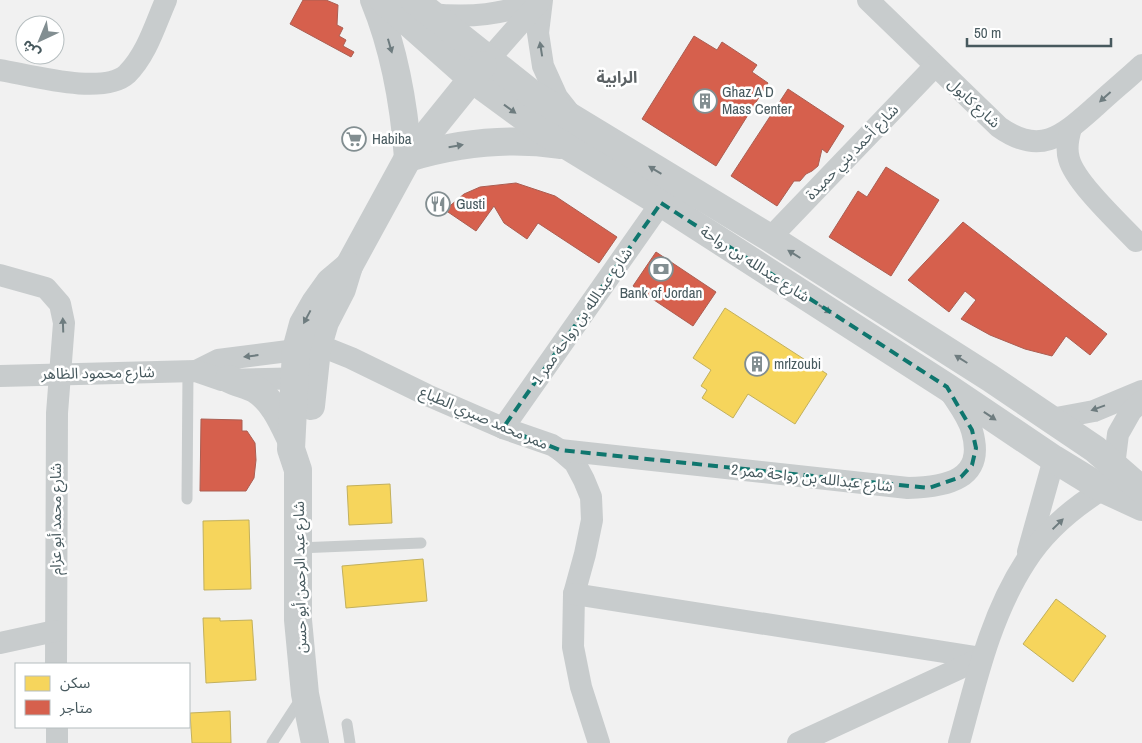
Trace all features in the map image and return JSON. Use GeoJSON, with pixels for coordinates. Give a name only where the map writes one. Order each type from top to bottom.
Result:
{"type":"FeatureCollection","features":[{"type":"Feature","properties":{"kind":"street"},"geometry":{"type":"LineString","coordinates":[[0,70],[78,84],[105,84],[126,75],[144,52],[166,0]]}},
{"type":"Feature","properties":{"kind":"street"},"geometry":{"type":"LineString","coordinates":[[374,0],[386,33],[399,82],[408,158],[454,146],[499,141],[546,143],[573,135],[543,66],[538,32],[541,0]]}},
{"type":"Feature","properties":{"kind":"street","name":"شارع عبدالله بن رواحة"},"geometry":{"type":"LineString","coordinates":[[383,0],[480,70]]}},
{"type":"Feature","properties":{"kind":"street"},"geometry":{"type":"LineString","coordinates":[[480,70],[541,0]]}},
{"type":"Feature","properties":{"kind":"street"},"geometry":{"type":"LineString","coordinates":[[422,7],[467,17],[490,15],[520,8],[541,0]]}},
{"type":"Feature","properties":{"kind":"street","name":"شارع كابول"},"geometry":{"type":"LineString","coordinates":[[868,0],[998,127],[1011,136],[1025,141],[1040,142],[1055,138],[1071,128],[1142,65]]}},
{"type":"Feature","properties":{"kind":"street","name":"شارع عبدالله بن رواحة"},"geometry":{"type":"LineString","coordinates":[[422,7],[519,115],[573,135],[770,238],[982,373],[1095,448],[1109,477],[1142,507]]}},
{"type":"Feature","properties":{"kind":"street","name":"شارع أحمد بني حميدة"},"geometry":{"type":"LineString","coordinates":[[770,238],[935,66]]}},
{"type":"Feature","properties":{"kind":"street","name":"شارع عبد الرحمن أبو حسن"},"geometry":{"type":"LineString","coordinates":[[315,743],[305,694],[298,620],[298,470],[291,450],[307,350],[303,324],[330,282],[349,266],[408,158],[480,70]]}},
{"type":"Feature","properties":{"kind":"street"},"geometry":{"type":"LineString","coordinates":[[1071,128],[1067,148],[1068,158],[1077,176],[1136,241]]}},
{"type":"Feature","properties":{"kind":"street","name":"شارع عبدالله بن رواحة"},"geometry":{"type":"LineString","coordinates":[[573,135],[661,203],[947,387],[1054,459],[1142,490]]}},
{"type":"Feature","properties":{"kind":"street","name":"شارع عبدالله بن رواحة ممر 1"},"geometry":{"type":"LineString","coordinates":[[503,428],[661,203]]}},
{"type":"Feature","properties":{"kind":"street","name":"شارع محمد أبو عزام"},"geometry":{"type":"LineString","coordinates":[[0,274],[46,288],[60,304],[64,323],[57,413],[56,663]]}},
{"type":"Feature","properties":{"kind":"street","name":"ممر محمد صبري الطباع"},"geometry":{"type":"LineString","coordinates":[[307,350],[330,350],[351,358],[427,395],[560,450],[575,463],[591,497],[592,520],[574,594],[573,647],[584,695],[599,743]]}},
{"type":"Feature","properties":{"kind":"street","name":"شارع محمود الظاهر"},"geometry":{"type":"LineString","coordinates":[[192,372],[218,360],[307,350]]}},
{"type":"Feature","properties":{"kind":"street","name":"شارع محمود الظاهر"},"geometry":{"type":"LineString","coordinates":[[0,376],[192,372],[222,380],[304,378]]}},
{"type":"Feature","properties":{"kind":"street","name":"شارع عبد الرحمن أبو حسن"},"geometry":{"type":"LineString","coordinates":[[298,470],[307,452],[304,378]]}},
{"type":"Feature","properties":{"kind":"street"},"geometry":{"type":"LineString","coordinates":[[229,380],[255,390],[269,401],[278,414],[291,441]]}},
{"type":"Feature","properties":{"kind":"street","name":"شارع عبدالله بن رواحة ممر 2"},"geometry":{"type":"LineString","coordinates":[[560,450],[908,488],[929,488],[947,485],[961,477],[972,465],[976,448],[972,430],[965,414],[947,387]]}},
{"type":"Feature","properties":{"kind":"street"},"geometry":{"type":"LineString","coordinates":[[1051,419],[1094,411],[1142,391]]}},
{"type":"Feature","properties":{"kind":"street"},"geometry":{"type":"LineString","coordinates":[[959,743],[982,658],[1008,592],[1026,560],[1043,539],[1063,518],[1087,499],[1109,477],[1118,434],[1132,411],[1142,401]]}},
{"type":"Feature","properties":{"kind":"street"},"geometry":{"type":"LineString","coordinates":[[1026,560],[1054,459]]}},
{"type":"Feature","properties":{"kind":"street"},"geometry":{"type":"LineString","coordinates":[[574,594],[982,658]]}},
{"type":"Feature","properties":{"kind":"street"},"geometry":{"type":"LineString","coordinates":[[0,643],[56,631]]}},
{"type":"Feature","properties":{"kind":"street"},"geometry":{"type":"LineString","coordinates":[[798,743],[982,658]]}},
{"type":"Feature","properties":{"kind":"street"},"geometry":{"type":"LineString","coordinates":[[57,728],[57,743]]}},
{"type":"Feature","properties":{"kind":"lane"},"geometry":{"type":"LineString","coordinates":[[188,499],[192,372]]}},
{"type":"Feature","properties":{"kind":"lane"},"geometry":{"type":"LineString","coordinates":[[298,548],[421,543]]}},
{"type":"Feature","properties":{"kind":"lane"},"geometry":{"type":"LineString","coordinates":[[272,743],[305,694]]}},
{"type":"Feature","properties":{"kind":"lane"},"geometry":{"type":"LineString","coordinates":[[346,724],[350,743]]}},
{"type":"Feature","properties":{"kind":"highlighted area"},"geometry":{"type":"Polygon","coordinates":[[[661,203],[947,387],[972,430],[976,448],[972,465],[961,477],[929,488],[560,450],[503,428],[661,203]]]}},
{"type":"Feature","properties":{"kind":"building: سكن","name":"mrlzoubi"},"geometry":{"type":"Polygon","coordinates":[[[725,308],[827,374],[795,424],[748,394],[733,418],[702,398],[707,390],[701,386],[711,370],[693,358],[725,308]]]}},
{"type":"Feature","properties":{"kind":"building: سكن"},"geometry":{"type":"Polygon","coordinates":[[[390,484],[392,523],[349,525],[347,486],[390,484]]]}},
{"type":"Feature","properties":{"kind":"building: سكن"},"geometry":{"type":"Polygon","coordinates":[[[249,520],[251,589],[204,590],[203,521],[249,520]]]}},
{"type":"Feature","properties":{"kind":"building: سكن"},"geometry":{"type":"Polygon","coordinates":[[[423,559],[427,601],[346,608],[342,566],[423,559]]]}},
{"type":"Feature","properties":{"kind":"building: سكن"},"geometry":{"type":"Polygon","coordinates":[[[1056,599],[1106,636],[1073,682],[1023,644],[1056,599]]]}},
{"type":"Feature","properties":{"kind":"building: سكن"},"geometry":{"type":"Polygon","coordinates":[[[203,618],[220,618],[220,621],[252,620],[256,680],[206,683],[203,618]]]}},
{"type":"Feature","properties":{"kind":"building: سكن"},"geometry":{"type":"Polygon","coordinates":[[[230,711],[231,743],[192,743],[190,713],[230,711]]]}},
{"type":"Feature","properties":{"kind":"building: متاجر"},"geometry":{"type":"Polygon","coordinates":[[[303,0],[326,0],[338,5],[337,25],[343,28],[339,36],[346,40],[343,46],[354,52],[351,57],[290,24],[303,0]]]}},
{"type":"Feature","properties":{"kind":"building: متاجر","name":"Ghaz A D Mass Center"},"geometry":{"type":"Polygon","coordinates":[[[694,36],[717,50],[722,42],[757,65],[752,72],[768,83],[716,166],[642,119],[694,36]]]}},
{"type":"Feature","properties":{"kind":"building: متاجر"},"geometry":{"type":"Polygon","coordinates":[[[788,89],[844,126],[827,153],[822,149],[818,166],[806,174],[800,181],[794,181],[777,206],[731,176],[788,89]]]}},
{"type":"Feature","properties":{"kind":"building: متاجر"},"geometry":{"type":"Polygon","coordinates":[[[886,167],[939,200],[891,276],[829,237],[858,191],[867,197],[886,167]]]}},
{"type":"Feature","properties":{"kind":"building: متاجر"},"geometry":{"type":"Polygon","coordinates":[[[516,183],[555,196],[617,237],[599,263],[538,223],[527,239],[504,223],[494,206],[476,231],[445,210],[464,194],[480,187],[516,183]]]}},
{"type":"Feature","properties":{"kind":"building: متاجر"},"geometry":{"type":"Polygon","coordinates":[[[963,222],[1107,334],[1090,355],[1066,336],[1052,356],[1025,349],[990,335],[961,319],[976,300],[965,291],[949,312],[908,280],[963,222]]]}},
{"type":"Feature","properties":{"kind":"building: متاجر"},"geometry":{"type":"Polygon","coordinates":[[[656,252],[716,292],[693,326],[633,286],[656,252]]]}},
{"type":"Feature","properties":{"kind":"building: متاجر"},"geometry":{"type":"Polygon","coordinates":[[[201,419],[242,420],[242,431],[247,431],[255,443],[256,460],[254,478],[246,491],[200,491],[201,419]]]}},
{"type":"Feature","properties":{"kind":"place","name":"Ghaz A D Mass Center"},"geometry":{"type":"Point","coordinates":[705,101]}},
{"type":"Feature","properties":{"kind":"place","name":"Habiba"},"geometry":{"type":"Point","coordinates":[354,139]}},
{"type":"Feature","properties":{"kind":"place","name":"Gusti"},"geometry":{"type":"Point","coordinates":[438,204]}},
{"type":"Feature","properties":{"kind":"place","name":"Bank of Jordan"},"geometry":{"type":"Point","coordinates":[661,269]}},
{"type":"Feature","properties":{"kind":"place","name":"mrlzoubi"},"geometry":{"type":"Point","coordinates":[757,364]}},
{"type":"Feature","properties":{"kind":"district","name":"الرابية"},"geometry":{"type":"Point","coordinates":[617,77]}}]}
